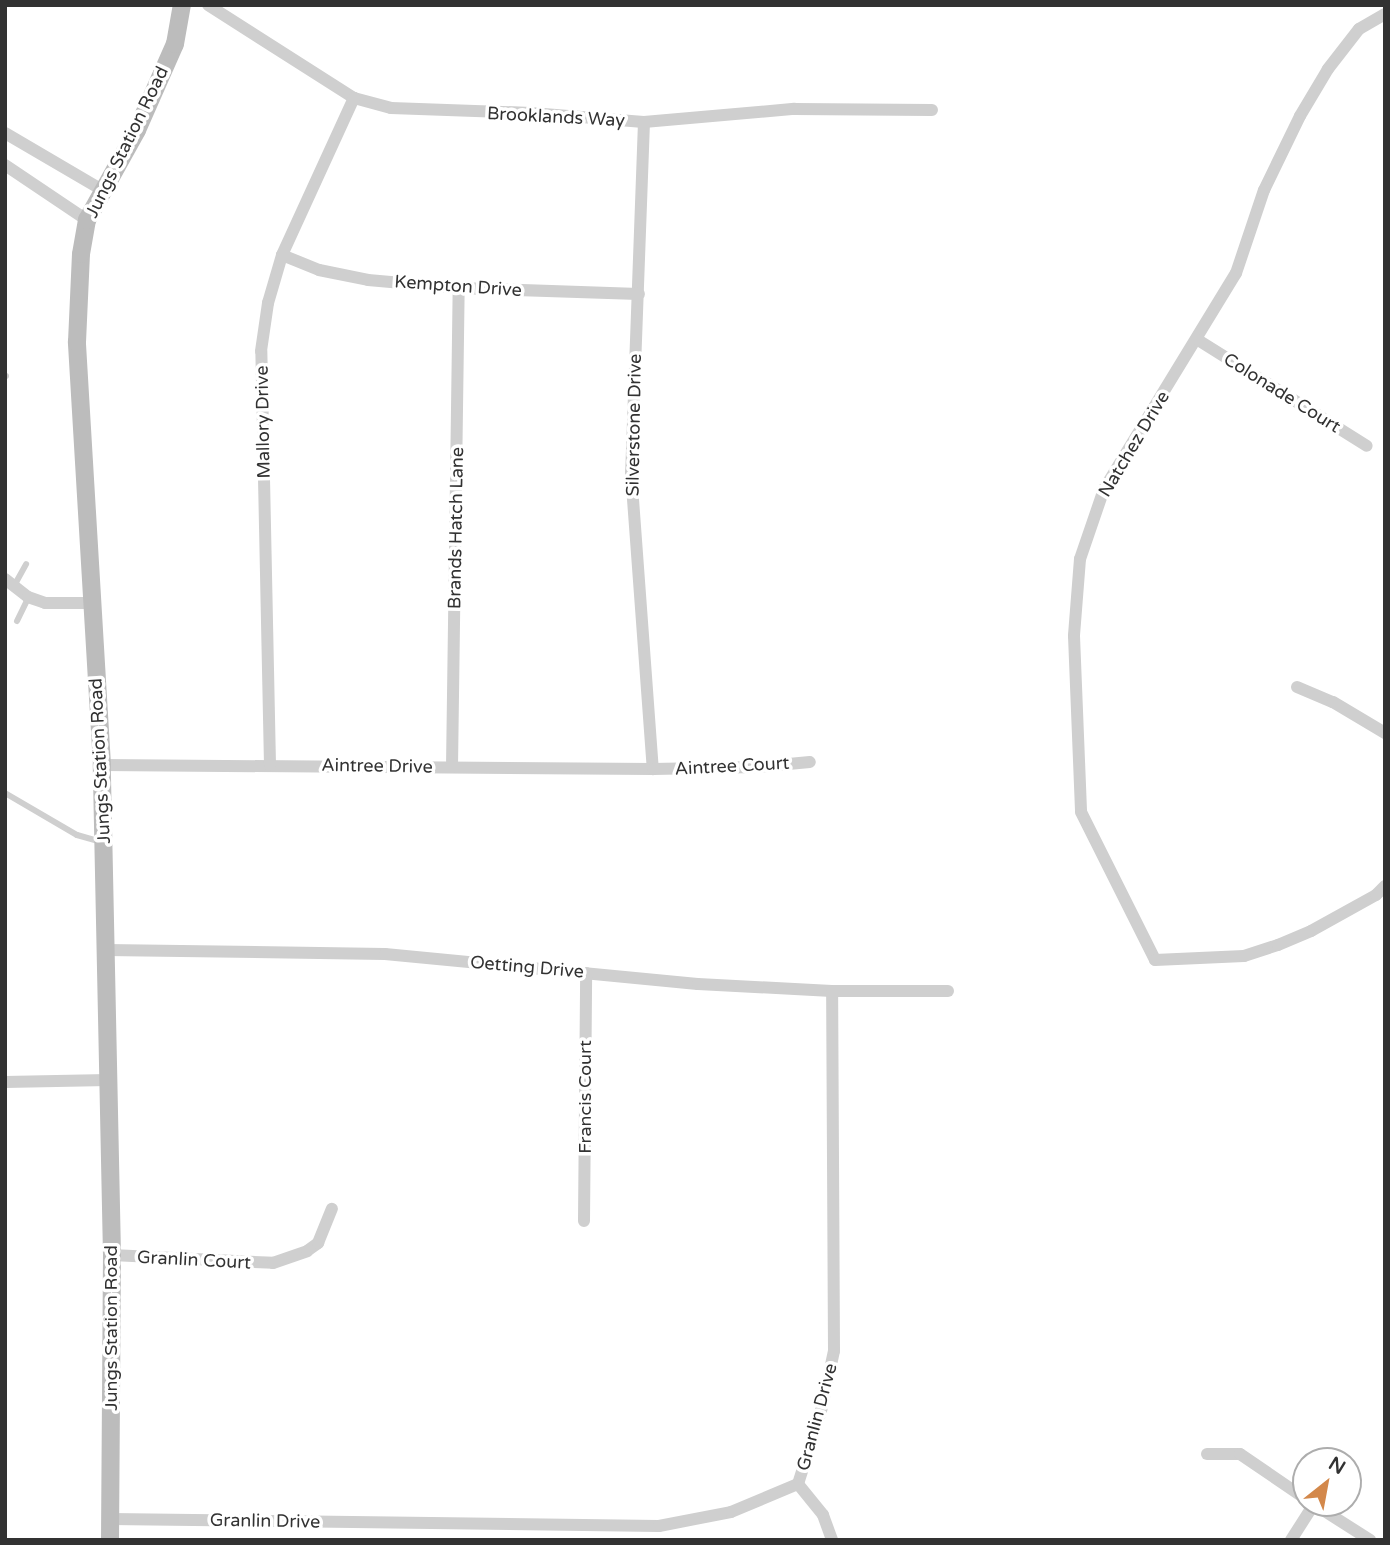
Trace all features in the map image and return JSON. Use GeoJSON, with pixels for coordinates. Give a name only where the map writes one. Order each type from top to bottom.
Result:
{"type":"FeatureCollection","features":[{"type":"Feature","properties":{"kind":"main road","name":"Jungs Station Road"},"geometry":{"type":"LineString","coordinates":[[110,1540],[112,1255],[102,765],[77,342],[80,254],[87,220],[137,130],[175,44],[182,5]]}},
{"type":"Feature","properties":{"kind":"street","name":"Brooklands Way"},"geometry":{"type":"LineString","coordinates":[[208,5],[354,98],[391,108],[531,113],[644,122],[794,109],[932,110]]}},
{"type":"Feature","properties":{"kind":"street","name":"Natchez Drive"},"geometry":{"type":"LineString","coordinates":[[1385,14],[1359,29],[1328,69],[1300,116],[1264,190],[1236,273],[1198,340],[1104,489],[1080,559],[1074,636],[1081,813],[1155,960],[1244,956],[1278,945],[1322,925],[1385,886]]}},
{"type":"Feature","properties":{"kind":"street","name":"Mallory Drive"},"geometry":{"type":"LineString","coordinates":[[270,765],[261,351],[268,303],[282,255],[354,98]]}},
{"type":"Feature","properties":{"kind":"street","name":"Silverstone Drive"},"geometry":{"type":"LineString","coordinates":[[644,122],[631,472],[653,769]]}},
{"type":"Feature","properties":{"kind":"street"},"geometry":{"type":"LineString","coordinates":[[5,133],[104,191]]}},
{"type":"Feature","properties":{"kind":"street"},"geometry":{"type":"LineString","coordinates":[[5,165],[87,220]]}},
{"type":"Feature","properties":{"kind":"street","name":"Kempton Drive"},"geometry":{"type":"LineString","coordinates":[[282,255],[319,270],[368,280],[459,288],[639,294]]}},
{"type":"Feature","properties":{"kind":"street","name":"Brands Hatch Lane"},"geometry":{"type":"LineString","coordinates":[[452,767],[459,288]]}},
{"type":"Feature","properties":{"kind":"street","name":"Colonade Court"},"geometry":{"type":"LineString","coordinates":[[1198,340],[1367,446]]}},
{"type":"Feature","properties":{"kind":"street"},"geometry":{"type":"LineString","coordinates":[[10,582],[28,597],[45,603],[91,603]]}},
{"type":"Feature","properties":{"kind":"street"},"geometry":{"type":"LineString","coordinates":[[1297,687],[1333,702],[1385,733]]}},
{"type":"Feature","properties":{"kind":"street","name":"Aintree Court"},"geometry":{"type":"LineString","coordinates":[[653,769],[810,762]]}},
{"type":"Feature","properties":{"kind":"street","name":"Aintree Drive"},"geometry":{"type":"LineString","coordinates":[[102,765],[653,769]]}},
{"type":"Feature","properties":{"kind":"street","name":"Oetting Drive"},"geometry":{"type":"LineString","coordinates":[[106,950],[385,954],[698,984],[832,991],[948,991]]}},
{"type":"Feature","properties":{"kind":"street","name":"Francis Court"},"geometry":{"type":"LineString","coordinates":[[584,1221],[586,973]]}},
{"type":"Feature","properties":{"kind":"street","name":"Granlin Drive"},"geometry":{"type":"LineString","coordinates":[[110,1519],[659,1525],[731,1512],[799,1484],[821,1410],[834,1351],[832,991]]}},
{"type":"Feature","properties":{"kind":"street"},"geometry":{"type":"LineString","coordinates":[[5,1082],[108,1080]]}},
{"type":"Feature","properties":{"kind":"street","name":"Granlin Court"},"geometry":{"type":"LineString","coordinates":[[112,1255],[273,1264],[307,1251],[318,1243],[332,1209]]}},
{"type":"Feature","properties":{"kind":"street"},"geometry":{"type":"LineString","coordinates":[[1207,1454],[1240,1454],[1292,1489]]}},
{"type":"Feature","properties":{"kind":"street"},"geometry":{"type":"LineString","coordinates":[[799,1484],[823,1515],[832,1540]]}},
{"type":"Feature","properties":{"kind":"street"},"geometry":{"type":"LineString","coordinates":[[1291,1540],[1303,1517]]}},
{"type":"Feature","properties":{"kind":"street"},"geometry":{"type":"LineString","coordinates":[[1334,1517],[1370,1540]]}},
{"type":"Feature","properties":{"kind":"lane"},"geometry":{"type":"LineString","coordinates":[[10,582],[26,564]]}},
{"type":"Feature","properties":{"kind":"lane"},"geometry":{"type":"LineString","coordinates":[[17,621],[28,597]]}},
{"type":"Feature","properties":{"kind":"lane"},"geometry":{"type":"LineString","coordinates":[[5,793],[76,835],[103,842]]}}]}
